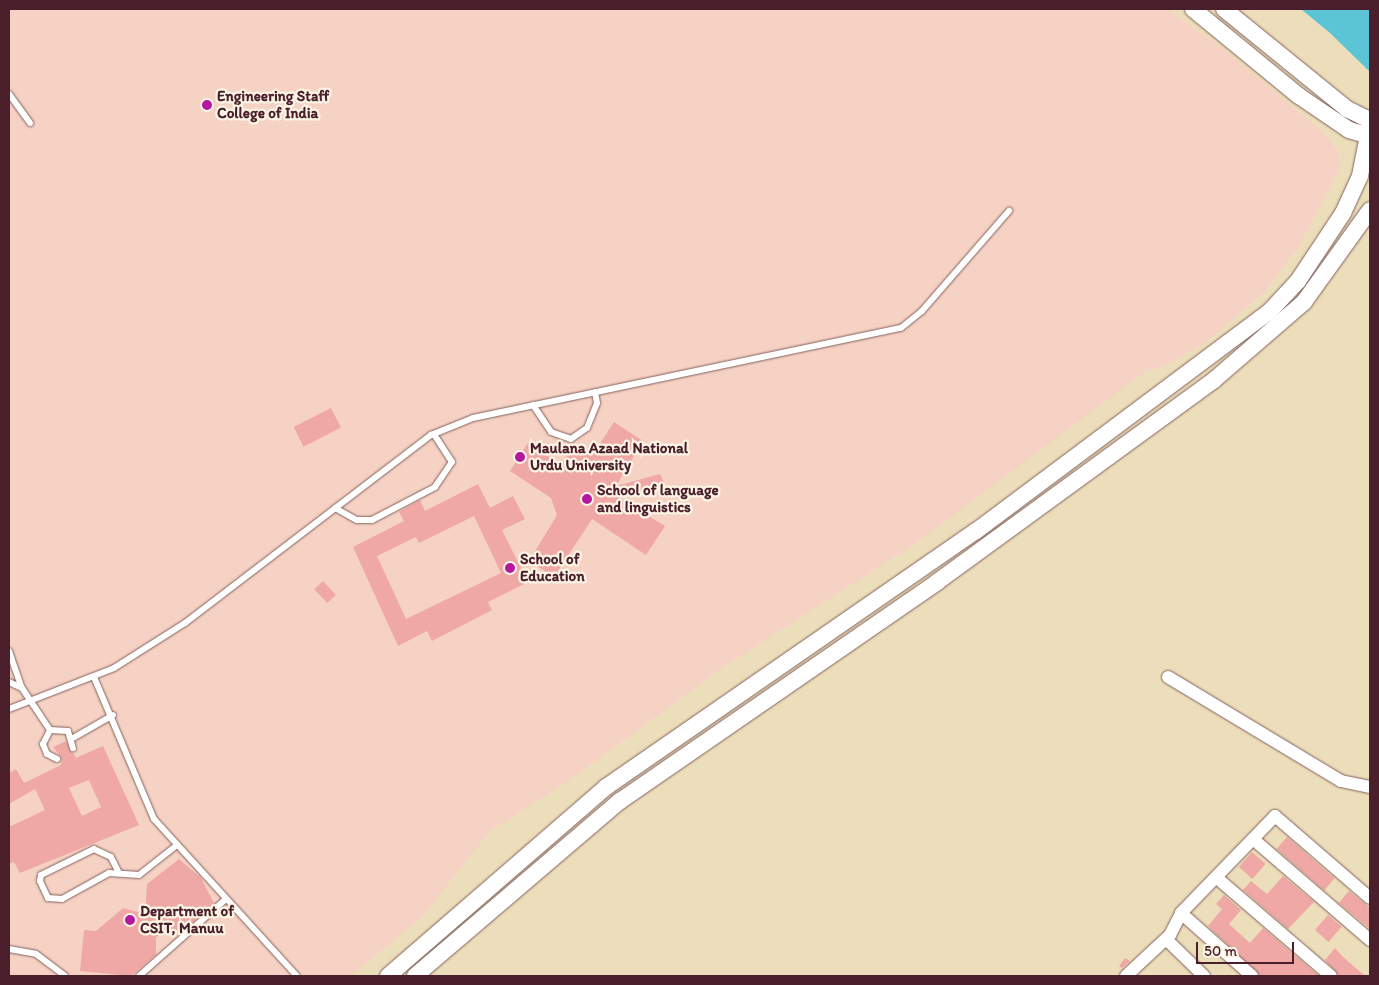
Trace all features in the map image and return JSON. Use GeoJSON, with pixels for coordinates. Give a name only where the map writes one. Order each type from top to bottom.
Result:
{"type":"FeatureCollection","features":[{"type":"Feature","properties":{"kind":"street"},"geometry":{"type":"LineString","coordinates":[[1193,9],[1299,96],[1349,130],[1370,129]]}},
{"type":"Feature","properties":{"kind":"street"},"geometry":{"type":"LineString","coordinates":[[1224,9],[1370,129]]}},
{"type":"Feature","properties":{"kind":"street"},"geometry":{"type":"LineString","coordinates":[[388,976],[606,787],[976,531],[1270,311],[1309,266],[1343,214],[1360,176],[1370,129]]}},
{"type":"Feature","properties":{"kind":"street"},"geometry":{"type":"LineString","coordinates":[[415,976],[620,801],[937,582],[1214,380],[1304,302],[1370,210]]}},
{"type":"Feature","properties":{"kind":"street"},"geometry":{"type":"LineString","coordinates":[[1168,677],[1341,781],[1370,787]]}},
{"type":"Feature","properties":{"kind":"street"},"geometry":{"type":"LineString","coordinates":[[1126,976],[1166,939],[1180,913],[1217,878],[1275,816],[1370,898]]}},
{"type":"Feature","properties":{"kind":"street"},"geometry":{"type":"LineString","coordinates":[[1253,839],[1370,940]]}},
{"type":"Feature","properties":{"kind":"street"},"geometry":{"type":"LineString","coordinates":[[1217,878],[1331,976]]}},
{"type":"Feature","properties":{"kind":"street"},"geometry":{"type":"LineString","coordinates":[[1180,913],[1252,976]]}},
{"type":"Feature","properties":{"kind":"street"},"geometry":{"type":"LineString","coordinates":[[1166,939],[1204,976]]}},
{"type":"Feature","properties":{"kind":"lane"},"geometry":{"type":"LineString","coordinates":[[9,94],[30,123]]}},
{"type":"Feature","properties":{"kind":"lane"},"geometry":{"type":"LineString","coordinates":[[9,710],[28,701],[94,677],[185,622],[335,508],[410,447],[434,434],[474,418],[901,328],[922,311],[1009,212]]}},
{"type":"Feature","properties":{"kind":"lane"},"geometry":{"type":"LineString","coordinates":[[533,405],[551,432],[571,439],[587,428],[597,403],[596,392]]}},
{"type":"Feature","properties":{"kind":"lane"},"geometry":{"type":"LineString","coordinates":[[335,508],[357,520],[372,520],[435,487],[452,462],[434,434]]}},
{"type":"Feature","properties":{"kind":"lane"},"geometry":{"type":"LineString","coordinates":[[9,651],[28,701],[50,730]]}},
{"type":"Feature","properties":{"kind":"lane"},"geometry":{"type":"LineString","coordinates":[[94,677],[113,715],[143,802],[177,845],[225,900],[296,976]]}},
{"type":"Feature","properties":{"kind":"lane"},"geometry":{"type":"LineString","coordinates":[[9,682],[22,688]]}},
{"type":"Feature","properties":{"kind":"lane"},"geometry":{"type":"LineString","coordinates":[[73,738],[113,715]]}},
{"type":"Feature","properties":{"kind":"lane"},"geometry":{"type":"LineString","coordinates":[[50,730],[64,728],[73,738],[73,748]]}},
{"type":"Feature","properties":{"kind":"lane"},"geometry":{"type":"LineString","coordinates":[[50,730],[43,744],[47,754],[56,759]]}},
{"type":"Feature","properties":{"kind":"lane"},"geometry":{"type":"LineString","coordinates":[[119,873],[111,857],[94,849],[41,875],[40,881],[52,902],[109,873],[139,875],[177,845]]}},
{"type":"Feature","properties":{"kind":"lane"},"geometry":{"type":"LineString","coordinates":[[139,976],[225,900]]}},
{"type":"Feature","properties":{"kind":"lane"},"geometry":{"type":"LineString","coordinates":[[9,949],[36,954],[64,976]]}},
{"type":"Feature","properties":{"kind":"shaded area","name":"Maulana Azaad National Urdu University"},"geometry":{"type":"Polygon","coordinates":[[[9,9],[1166,9],[1217,44],[1323,132],[1339,153],[1340,168],[1300,245],[1266,290],[1206,342],[1161,368],[1146,371],[916,543],[716,672],[574,777],[490,831],[421,918],[350,976],[9,976],[9,9]]]}},
{"type":"Feature","properties":{"kind":"water"},"geometry":{"type":"Polygon","coordinates":[[[1301,9],[1370,9],[1370,72],[1330,33],[1301,9]]]}},
{"type":"Feature","properties":{"kind":"building"},"geometry":{"type":"Polygon","coordinates":[[[331,408],[341,428],[304,447],[294,427],[331,408]]]}},
{"type":"Feature","properties":{"kind":"building","name":"School of language and linguistics"},"geometry":{"type":"Polygon","coordinates":[[[614,422],[643,441],[616,486],[660,474],[665,484],[617,497],[665,526],[646,555],[592,519],[554,577],[529,561],[557,515],[551,498],[510,471],[528,443],[561,465],[574,444],[592,456],[614,422]]]}},
{"type":"Feature","properties":{"kind":"building","name":"School of Education"},"geometry":{"type":"Polygon","coordinates":[[[478,484],[490,508],[513,496],[525,519],[502,530],[528,582],[488,602],[492,610],[432,641],[427,631],[398,646],[353,547],[404,521],[399,512],[420,500],[425,511],[478,484]],[[474,516],[419,543],[416,537],[377,556],[406,619],[501,573],[474,516]]]}},
{"type":"Feature","properties":{"kind":"building"},"geometry":{"type":"Polygon","coordinates":[[[323,581],[336,595],[327,603],[314,589],[323,581]]]}},
{"type":"Feature","properties":{"kind":"building"},"geometry":{"type":"Polygon","coordinates":[[[66,741],[76,758],[103,746],[139,825],[20,873],[14,862],[9,864],[9,827],[45,810],[35,789],[9,804],[9,773],[16,769],[24,783],[61,765],[61,757],[53,747],[66,741]],[[89,780],[69,788],[82,816],[101,807],[89,780]]]}},
{"type":"Feature","properties":{"kind":"building"},"geometry":{"type":"Polygon","coordinates":[[[1287,837],[1335,878],[1324,890],[1277,849],[1287,837]]]}},
{"type":"Feature","properties":{"kind":"building"},"geometry":{"type":"Polygon","coordinates":[[[1252,852],[1266,864],[1252,879],[1239,867],[1252,852]]]}},
{"type":"Feature","properties":{"kind":"building","name":"Department of CSIT, Manuu"},"geometry":{"type":"Polygon","coordinates":[[[179,859],[201,878],[214,903],[184,930],[164,930],[156,938],[156,955],[131,976],[80,971],[84,930],[96,931],[123,908],[145,914],[147,884],[179,859]]]}},
{"type":"Feature","properties":{"kind":"building"},"geometry":{"type":"Polygon","coordinates":[[[1283,876],[1314,902],[1288,929],[1243,890],[1251,881],[1267,894],[1283,876]]]}},
{"type":"Feature","properties":{"kind":"building"},"geometry":{"type":"Polygon","coordinates":[[[1349,891],[1370,908],[1370,929],[1339,903],[1349,891]]]}},
{"type":"Feature","properties":{"kind":"building"},"geometry":{"type":"Polygon","coordinates":[[[1224,895],[1241,910],[1229,924],[1250,943],[1263,928],[1319,976],[1260,976],[1208,926],[1222,909],[1216,904],[1224,895]]]}},
{"type":"Feature","properties":{"kind":"building"},"geometry":{"type":"Polygon","coordinates":[[[1328,915],[1342,927],[1328,942],[1315,930],[1328,915]]]}},
{"type":"Feature","properties":{"kind":"building"},"geometry":{"type":"Polygon","coordinates":[[[1335,948],[1365,976],[1339,976],[1325,960],[1335,948]]]}},
{"type":"Feature","properties":{"kind":"building"},"geometry":{"type":"Polygon","coordinates":[[[1125,958],[1130,961],[1122,968],[1119,966],[1125,958]]]}},
{"type":"Feature","properties":{"kind":"place","name":"Engineering Staff College of India"},"geometry":{"type":"Point","coordinates":[207,105]}},
{"type":"Feature","properties":{"kind":"place","name":"Maulana Azaad National Urdu University"},"geometry":{"type":"Point","coordinates":[520,457]}},
{"type":"Feature","properties":{"kind":"place","name":"School of language and linguistics"},"geometry":{"type":"Point","coordinates":[587,499]}},
{"type":"Feature","properties":{"kind":"place","name":"School of Education"},"geometry":{"type":"Point","coordinates":[510,568]}},
{"type":"Feature","properties":{"kind":"place","name":"Department of CSIT, Manuu"},"geometry":{"type":"Point","coordinates":[130,920]}}]}
